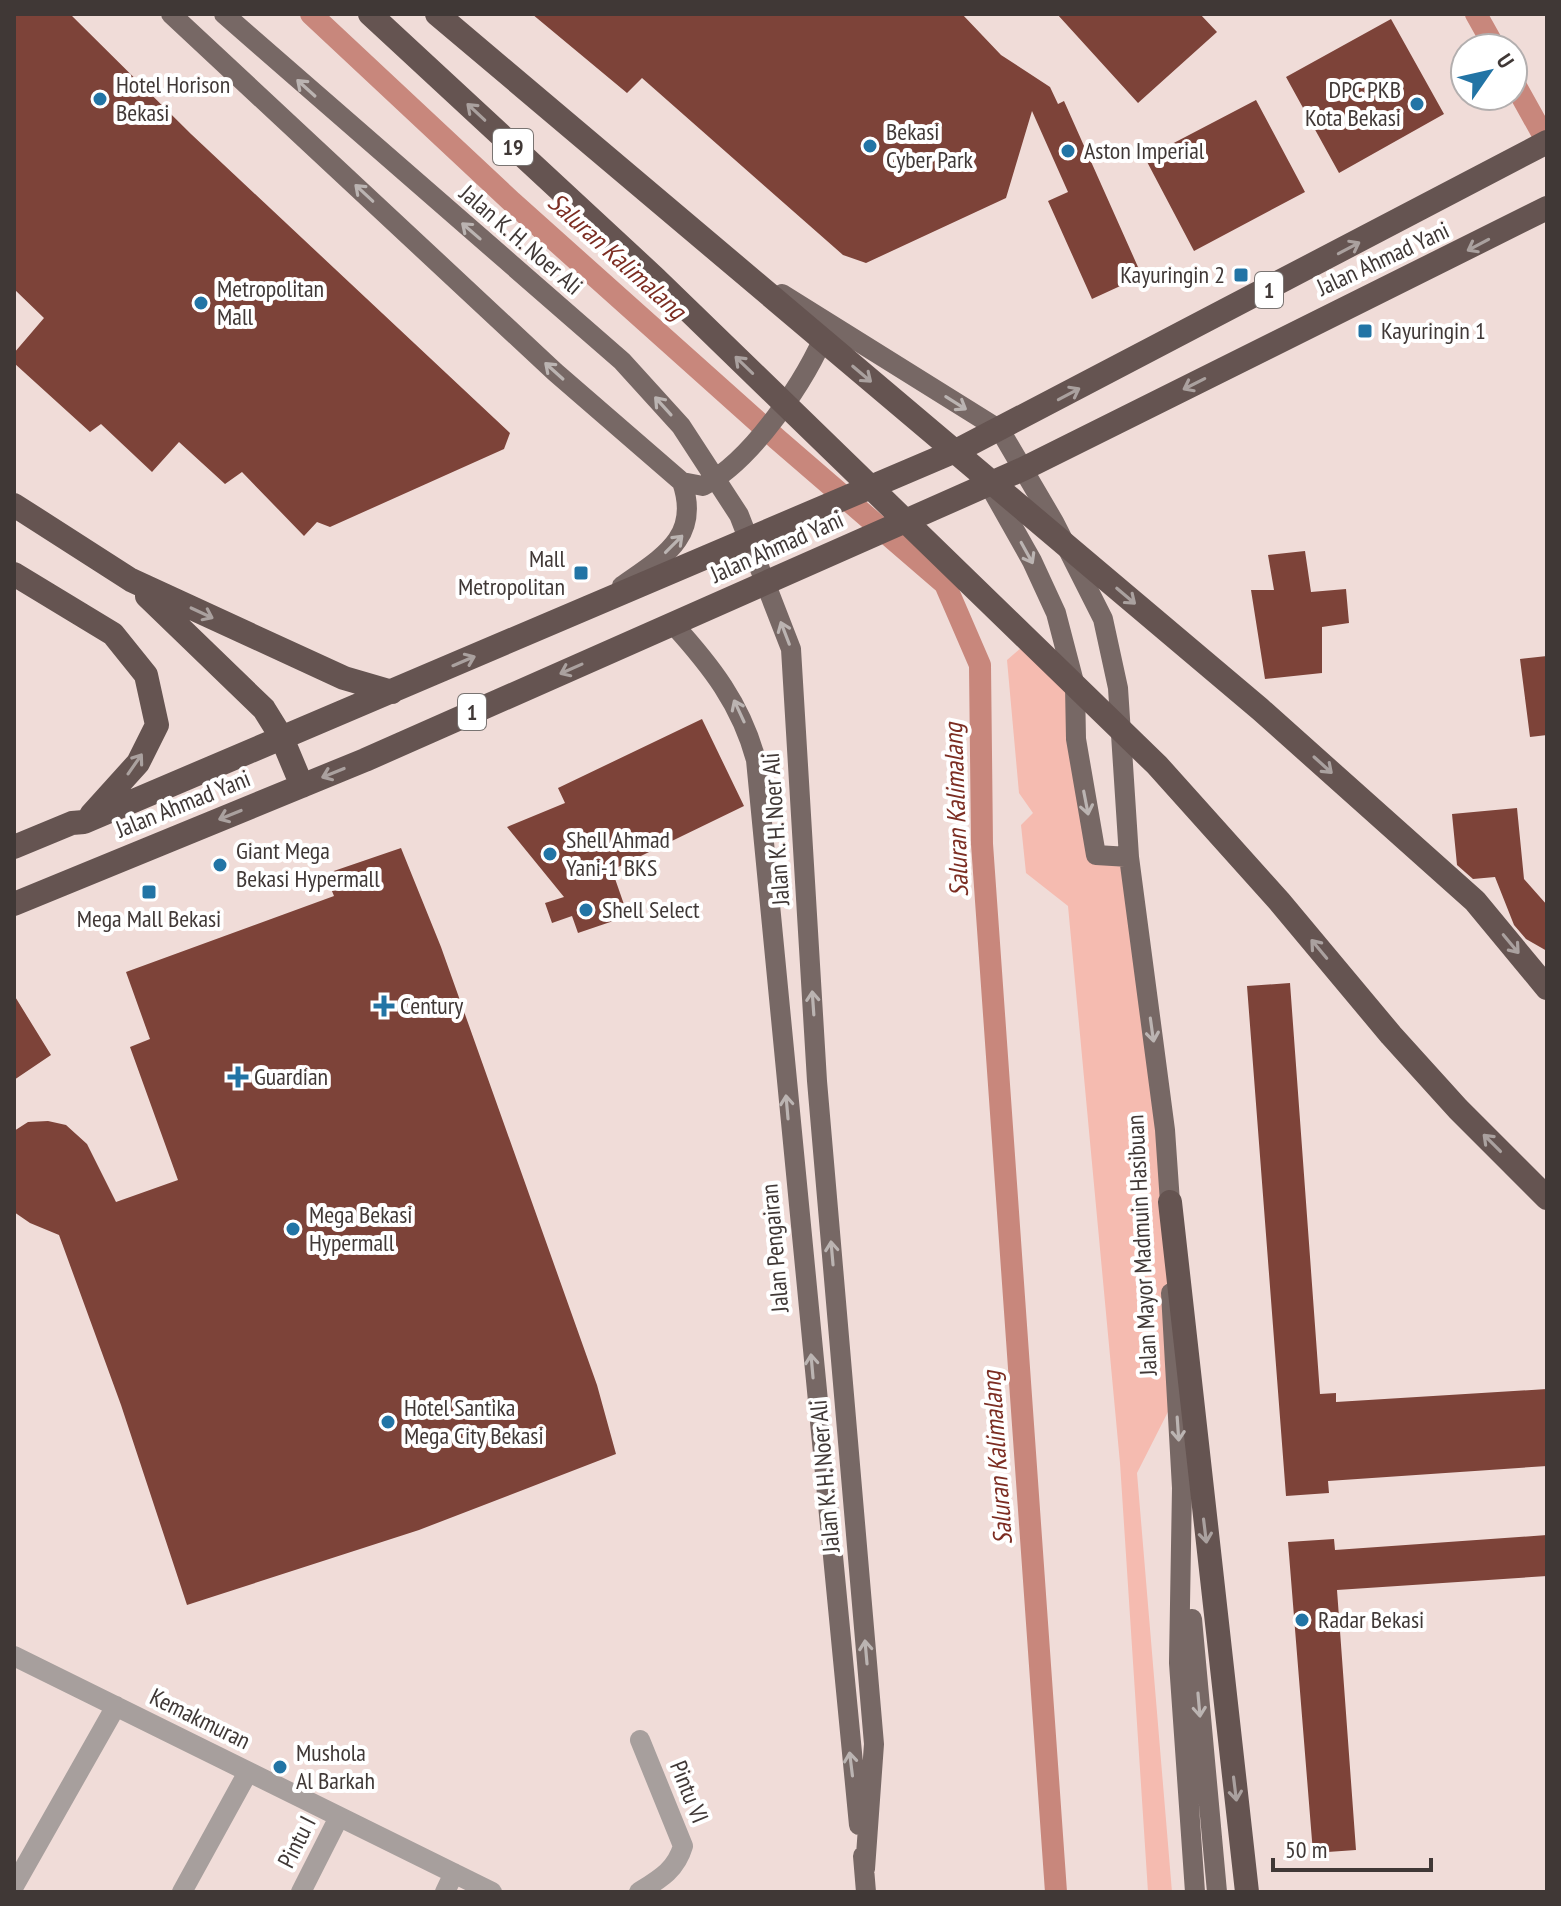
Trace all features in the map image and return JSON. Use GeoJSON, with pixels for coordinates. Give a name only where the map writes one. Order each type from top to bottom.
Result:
{"type":"FeatureCollection","features":[{"type":"Feature","properties":{"kind":"highway","name":"19"},"geometry":{"type":"LineString","coordinates":[[370,14],[656,279],[1075,686]]}},
{"type":"Feature","properties":{"kind":"highway"},"geometry":{"type":"LineString","coordinates":[[440,14],[481,54],[1260,709],[1475,901],[1547,988]]}},
{"type":"Feature","properties":{"kind":"highway","name":"Jalan Ahmad Yani"},"geometry":{"type":"LineString","coordinates":[[14,847],[72,823],[84,822],[960,449],[1543,145]]}},
{"type":"Feature","properties":{"kind":"highway","name":"Jalan Ahmad Yani"},"geometry":{"type":"LineString","coordinates":[[14,904],[302,786],[989,485],[1547,208]]}},
{"type":"Feature","properties":{"kind":"highway"},"geometry":{"type":"LineString","coordinates":[[14,505],[131,580],[344,678],[392,692]]}},
{"type":"Feature","properties":{"kind":"highway"},"geometry":{"type":"LineString","coordinates":[[14,574],[113,634],[146,675],[157,725],[138,763],[84,822]]}},
{"type":"Feature","properties":{"kind":"highway"},"geometry":{"type":"LineString","coordinates":[[131,580],[238,680],[264,709],[282,738],[302,786]]}},
{"type":"Feature","properties":{"kind":"highway"},"geometry":{"type":"LineString","coordinates":[[14,584],[52,598]]}},
{"type":"Feature","properties":{"kind":"highway"},"geometry":{"type":"LineString","coordinates":[[1075,686],[1157,765],[1279,901],[1391,1035],[1458,1109],[1547,1198]]}},
{"type":"Feature","properties":{"kind":"highway"},"geometry":{"type":"LineString","coordinates":[[1170,1202],[1247,1892]]}},
{"type":"Feature","properties":{"kind":"main road"},"geometry":{"type":"LineString","coordinates":[[171,14],[685,491],[703,486],[732,466],[813,365],[829,323]]}},
{"type":"Feature","properties":{"kind":"main road","name":"Jalan K. H. Noer Ali"},"geometry":{"type":"LineString","coordinates":[[224,14],[364,140],[622,361],[681,426],[739,515],[791,649],[817,1081],[874,1744],[865,1869]]}},
{"type":"Feature","properties":{"kind":"main road"},"geometry":{"type":"LineString","coordinates":[[440,14],[723,259],[1000,430]]}},
{"type":"Feature","properties":{"kind":"main road","name":"Jalan Mayor Madmuin Hasibuan"},"geometry":{"type":"LineString","coordinates":[[1000,430],[1103,619],[1118,688],[1129,857],[1165,1130],[1170,1202],[1171,1344],[1217,1892]]}},
{"type":"Feature","properties":{"kind":"main road"},"geometry":{"type":"LineString","coordinates":[[960,449],[989,485],[1032,561],[1056,613],[1075,686],[1076,739],[1096,855],[1129,857]]}},
{"type":"Feature","properties":{"kind":"main road","name":"Jalan Ahmad Yani"},"geometry":{"type":"LineString","coordinates":[[592,607],[658,560],[685,533],[685,491]]}},
{"type":"Feature","properties":{"kind":"main road","name":"Jalan Pengairan"},"geometry":{"type":"LineString","coordinates":[[673,624],[732,696],[748,729],[760,785],[844,1698],[866,1892]]}},
{"type":"Feature","properties":{"kind":"main road","name":"Jalan Mayor Madmuin Hasibuan"},"geometry":{"type":"LineString","coordinates":[[1182,1488],[1179,1663],[1195,1892]]}},
{"type":"Feature","properties":{"kind":"street","name":"Kemakmuran"},"geometry":{"type":"LineString","coordinates":[[14,1656],[492,1892]]}},
{"type":"Feature","properties":{"kind":"street"},"geometry":{"type":"LineString","coordinates":[[14,1886],[116,1706]]}},
{"type":"Feature","properties":{"kind":"street","name":"Pintu VI"},"geometry":{"type":"LineString","coordinates":[[639,1892],[664,1877],[678,1862],[683,1846],[640,1740]]}},
{"type":"Feature","properties":{"kind":"street"},"geometry":{"type":"LineString","coordinates":[[182,1892],[248,1772]]}},
{"type":"Feature","properties":{"kind":"street","name":"Pintu I"},"geometry":{"type":"LineString","coordinates":[[301,1892],[339,1817]]}},
{"type":"Feature","properties":{"kind":"street"},"geometry":{"type":"LineString","coordinates":[[445,1892],[454,1873]]}},
{"type":"Feature","properties":{"kind":"shaded area"},"geometry":{"type":"Polygon","coordinates":[[[1029,641],[1075,686],[1096,855],[1129,857],[1165,1130],[1176,1396],[1137,1473],[1172,1892],[1148,1892],[1120,1463],[1068,906],[1026,873],[1021,825],[1033,813],[1019,793],[1007,660],[1029,641]]]}},
{"type":"Feature","properties":{"kind":"building","name":"Metropolitan Mall"},"geometry":{"type":"Polygon","coordinates":[[[14,14],[70,14],[191,134],[510,433],[504,449],[330,527],[317,522],[304,536],[242,472],[225,484],[179,442],[152,472],[101,424],[90,432],[14,363],[14,353],[44,318],[14,289],[14,14]]]}},
{"type":"Feature","properties":{"kind":"building","name":"Bekasi Cyber Park"},"geometry":{"type":"Polygon","coordinates":[[[532,14],[962,14],[1001,55],[1050,87],[1058,104],[1064,101],[1142,276],[1092,299],[1048,201],[1068,192],[1032,111],[1006,198],[866,263],[843,255],[642,78],[627,93],[532,14]]]}},
{"type":"Feature","properties":{"kind":"building"},"geometry":{"type":"Polygon","coordinates":[[[1057,14],[1200,14],[1217,32],[1138,103],[1057,14]]]}},
{"type":"Feature","properties":{"kind":"building"},"geometry":{"type":"Polygon","coordinates":[[[1391,19],[1444,114],[1339,173],[1286,77],[1391,19]]]}},
{"type":"Feature","properties":{"kind":"building"},"geometry":{"type":"Polygon","coordinates":[[[1256,100],[1305,192],[1194,251],[1145,158],[1256,100]]]}},
{"type":"Feature","properties":{"kind":"building"},"geometry":{"type":"Polygon","coordinates":[[[1305,551],[1311,592],[1346,589],[1349,623],[1322,627],[1322,673],[1265,679],[1251,590],[1274,590],[1268,555],[1305,551]]]}},
{"type":"Feature","properties":{"kind":"building"},"geometry":{"type":"Polygon","coordinates":[[[1547,656],[1547,735],[1530,737],[1520,659],[1547,656]]]}},
{"type":"Feature","properties":{"kind":"building"},"geometry":{"type":"Polygon","coordinates":[[[702,719],[744,806],[612,870],[628,916],[578,933],[572,916],[552,923],[545,903],[564,897],[507,827],[565,803],[558,788],[702,719]]]}},
{"type":"Feature","properties":{"kind":"building"},"geometry":{"type":"Polygon","coordinates":[[[1517,808],[1524,879],[1547,905],[1547,951],[1526,939],[1514,925],[1495,877],[1473,879],[1457,865],[1452,814],[1517,808]]]}},
{"type":"Feature","properties":{"kind":"building","name":"Mega Bekasi Hypermall"},"geometry":{"type":"Polygon","coordinates":[[[401,848],[441,947],[597,1385],[616,1454],[419,1530],[187,1605],[121,1405],[59,1235],[30,1223],[14,1212],[14,1131],[28,1122],[48,1121],[66,1125],[87,1144],[116,1202],[178,1180],[130,1047],[150,1039],[126,972],[334,896],[325,874],[401,848]]]}},
{"type":"Feature","properties":{"kind":"building"},"geometry":{"type":"Polygon","coordinates":[[[1290,983],[1320,1394],[1336,1393],[1336,1402],[1547,1389],[1547,1466],[1328,1481],[1329,1493],[1286,1496],[1247,986],[1290,983]]]}},
{"type":"Feature","properties":{"kind":"building"},"geometry":{"type":"Polygon","coordinates":[[[14,995],[51,1055],[14,1080],[14,995]]]}},
{"type":"Feature","properties":{"kind":"building"},"geometry":{"type":"Polygon","coordinates":[[[1547,1535],[1547,1576],[1337,1590],[1356,1850],[1313,1853],[1288,1542],[1334,1539],[1335,1550],[1547,1535]]]}},
{"type":"Feature","properties":{"kind":"waterway","name":"Saluran Kalimalang"},"geometry":{"type":"LineString","coordinates":[[311,14],[512,202],[777,439],[945,584],[980,665],[982,844],[1056,1892]]}},
{"type":"Feature","properties":{"kind":"waterway"},"geometry":{"type":"LineString","coordinates":[[1476,14],[1486,32]]}},
{"type":"Feature","properties":{"kind":"waterway"},"geometry":{"type":"LineString","coordinates":[[1529,110],[1547,142]]}},
{"type":"Feature","properties":{"kind":"place","name":"Hotel Horison Bekasi"},"geometry":{"type":"Point","coordinates":[100,99]}},
{"type":"Feature","properties":{"kind":"place","name":"DPC PKB Kota Bekasi"},"geometry":{"type":"Point","coordinates":[1417,104]}},
{"type":"Feature","properties":{"kind":"place","name":"Bekasi Cyber Park"},"geometry":{"type":"Point","coordinates":[870,146]}},
{"type":"Feature","properties":{"kind":"place","name":"Aston Imperial"},"geometry":{"type":"Point","coordinates":[1068,151]}},
{"type":"Feature","properties":{"kind":"place","name":"Kayuringin 2"},"geometry":{"type":"Point","coordinates":[1241,275]}},
{"type":"Feature","properties":{"kind":"place","name":"Metropolitan Mall"},"geometry":{"type":"Point","coordinates":[201,303]}},
{"type":"Feature","properties":{"kind":"place","name":"Kayuringin 1"},"geometry":{"type":"Point","coordinates":[1365,331]}},
{"type":"Feature","properties":{"kind":"place","name":"Mall Metropolitan"},"geometry":{"type":"Point","coordinates":[581,573]}},
{"type":"Feature","properties":{"kind":"place","name":"Shell Ahmad Yani-1 BKS"},"geometry":{"type":"Point","coordinates":[550,854]}},
{"type":"Feature","properties":{"kind":"place","name":"Giant Mega Bekasi Hypermall"},"geometry":{"type":"Point","coordinates":[220,865]}},
{"type":"Feature","properties":{"kind":"place","name":"Mega Mall Bekasi"},"geometry":{"type":"Point","coordinates":[149,892]}},
{"type":"Feature","properties":{"kind":"place","name":"Shell Select"},"geometry":{"type":"Point","coordinates":[586,910]}},
{"type":"Feature","properties":{"kind":"place","name":"Century"},"geometry":{"type":"Point","coordinates":[384,1006]}},
{"type":"Feature","properties":{"kind":"place","name":"Guardian"},"geometry":{"type":"Point","coordinates":[238,1077]}},
{"type":"Feature","properties":{"kind":"place","name":"Mega Bekasi Hypermall"},"geometry":{"type":"Point","coordinates":[293,1229]}},
{"type":"Feature","properties":{"kind":"place","name":"Hotel Santika Mega City Bekasi"},"geometry":{"type":"Point","coordinates":[388,1422]}},
{"type":"Feature","properties":{"kind":"place","name":"Radar Bekasi"},"geometry":{"type":"Point","coordinates":[1302,1620]}},
{"type":"Feature","properties":{"kind":"place","name":"Mushola Al Barkah"},"geometry":{"type":"Point","coordinates":[280,1767]}}]}
